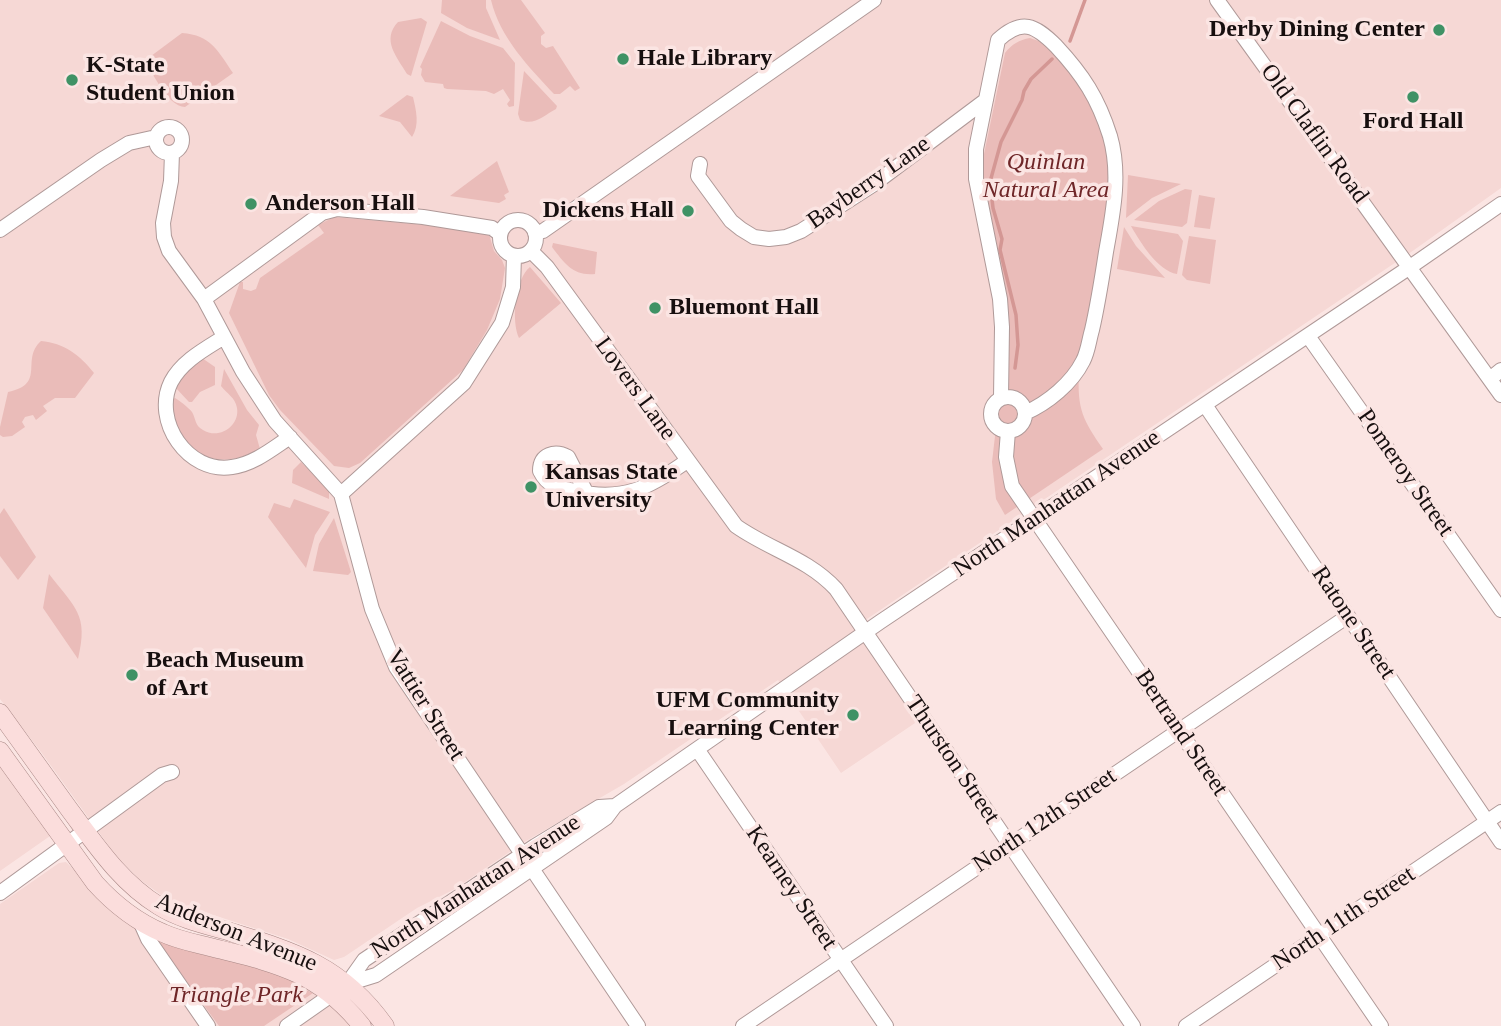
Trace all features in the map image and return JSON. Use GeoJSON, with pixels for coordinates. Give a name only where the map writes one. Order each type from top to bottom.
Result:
{"type":"FeatureCollection","features":[{"type":"Feature","properties":{"kind":"main road","name":"Anderson Avenue"},"geometry":{"type":"LineString","coordinates":[[0,713],[85,831],[127,883],[162,908],[193,921],[307,958],[340,989]]}},
{"type":"Feature","properties":{"kind":"main road","name":"Anderson Avenue"},"geometry":{"type":"LineString","coordinates":[[0,751],[108,897],[140,921],[164,933],[286,967],[340,989]]}},
{"type":"Feature","properties":{"kind":"main road"},"geometry":{"type":"LineString","coordinates":[[340,989],[362,1026]]}},
{"type":"Feature","properties":{"kind":"main road"},"geometry":{"type":"LineString","coordinates":[[340,989],[370,1004],[385,1026]]}},
{"type":"Feature","properties":{"kind":"street"},"geometry":{"type":"LineString","coordinates":[[535,233],[543,231],[874,0]]}},
{"type":"Feature","properties":{"kind":"street","name":"Old Claflin Road"},"geometry":{"type":"LineString","coordinates":[[1217,0],[1410,267],[1495,375],[1501,395]]}},
{"type":"Feature","properties":{"kind":"street"},"geometry":{"type":"LineString","coordinates":[[1002,397],[1000,299],[976,179],[976,149],[998,40],[1017,27],[1028,27],[1041,31],[1088,84],[1110,138],[1115,170],[1115,196],[1097,310],[1084,360],[1053,397],[1026,414]]}},
{"type":"Feature","properties":{"kind":"street","name":"Bayberry Lane"},"geometry":{"type":"LineString","coordinates":[[700,164],[698,176],[731,221],[754,237],[786,237],[801,231],[864,191],[986,100]]}},
{"type":"Feature","properties":{"kind":"street"},"geometry":{"type":"LineString","coordinates":[[0,230],[129,143],[156,137],[160,130],[167,126],[179,131],[181,144],[172,153],[160,149],[156,137]]}},
{"type":"Feature","properties":{"kind":"street","name":"Vattier Street"},"geometry":{"type":"LineString","coordinates":[[172,153],[171,181],[163,223],[164,237],[177,262],[205,299],[243,372],[275,421],[341,494],[372,609],[397,667],[638,1026]]}},
{"type":"Feature","properties":{"kind":"street","name":"North Manhattan Avenue"},"geometry":{"type":"LineString","coordinates":[[287,1026],[340,989],[376,975],[606,818],[615,806],[865,632],[1501,204]]}},
{"type":"Feature","properties":{"kind":"street"},"geometry":{"type":"LineString","coordinates":[[205,299],[322,213],[337,209],[423,217],[492,228],[500,234]]}},
{"type":"Feature","properties":{"kind":"street"},"geometry":{"type":"LineString","coordinates":[[517,220],[528,224],[535,233],[535,243],[531,251],[520,257],[502,248],[500,234],[506,224],[517,220]]}},
{"type":"Feature","properties":{"kind":"street","name":"Lovers Lane"},"geometry":{"type":"LineString","coordinates":[[531,251],[547,267],[736,526],[754,539],[808,564],[830,582],[865,632]]}},
{"type":"Feature","properties":{"kind":"street"},"geometry":{"type":"LineString","coordinates":[[341,494],[464,383],[502,323],[513,288],[514,256]]}},
{"type":"Feature","properties":{"kind":"street","name":"Pomeroy Street"},"geometry":{"type":"LineString","coordinates":[[1308,335],[1501,610]]}},
{"type":"Feature","properties":{"kind":"street"},"geometry":{"type":"LineString","coordinates":[[224,337],[195,356],[173,379],[167,391],[167,411],[173,435],[197,460],[222,467],[233,467],[257,458],[290,437]]}},
{"type":"Feature","properties":{"kind":"street"},"geometry":{"type":"LineString","coordinates":[[1002,397],[1017,399],[1026,414],[1022,425],[1008,431],[995,426],[990,415],[993,404],[1002,397]]}},
{"type":"Feature","properties":{"kind":"street","name":"Ratone Street"},"geometry":{"type":"LineString","coordinates":[[1205,405],[1501,842]]}},
{"type":"Feature","properties":{"kind":"street","name":"Bertrand Street"},"geometry":{"type":"LineString","coordinates":[[1008,431],[1006,457],[1012,486],[1381,1026]]}},
{"type":"Feature","properties":{"kind":"street"},"geometry":{"type":"LineString","coordinates":[[587,494],[617,496],[640,489],[663,478],[687,461]]}},
{"type":"Feature","properties":{"kind":"street","name":"North 12th Street"},"geometry":{"type":"LineString","coordinates":[[743,1026],[1348,616]]}},
{"type":"Feature","properties":{"kind":"street","name":"Thurston Street"},"geometry":{"type":"LineString","coordinates":[[865,632],[1133,1026]]}},
{"type":"Feature","properties":{"kind":"street","name":"Kearney Street"},"geometry":{"type":"LineString","coordinates":[[697,749],[886,1026]]}},
{"type":"Feature","properties":{"kind":"street"},"geometry":{"type":"LineString","coordinates":[[0,893],[162,775],[172,772]]}},
{"type":"Feature","properties":{"kind":"street","name":"North Manhattan Avenue"},"geometry":{"type":"LineString","coordinates":[[340,989],[364,960],[522,854],[599,807],[615,806]]}},
{"type":"Feature","properties":{"kind":"street","name":"North 11th Street"},"geometry":{"type":"LineString","coordinates":[[1186,1026],[1501,812]]}},
{"type":"Feature","properties":{"kind":"street","name":"Anderson Avenue"},"geometry":{"type":"LineString","coordinates":[[140,921],[148,939],[208,1026]]}},
{"type":"Feature","properties":{"kind":"shaded area","name":"Kansas State University"},"geometry":{"type":"Polygon","coordinates":[[[0,0],[1501,0],[1501,188],[1414,250],[855,627],[918,721],[841,773],[778,680],[624,784],[526,841],[453,890],[417,908],[344,957],[334,960],[288,939],[179,904],[139,879],[116,856],[0,699],[0,0]]]}},
{"type":"Feature","properties":{"kind":"shaded area"},"geometry":{"type":"Polygon","coordinates":[[[0,763],[50,836],[0,871],[0,763]]]}},
{"type":"Feature","properties":{"kind":"shaded area"},"geometry":{"type":"Polygon","coordinates":[[[66,862],[131,924],[205,956],[286,976],[338,1009],[352,1026],[0,1026],[0,904],[59,863],[66,862]]]}},
{"type":"Feature","properties":{"kind":"green space"},"geometry":{"type":"Polygon","coordinates":[[[442,0],[486,0],[486,8],[500,40],[467,28],[441,13],[442,0]]]}},
{"type":"Feature","properties":{"kind":"green space"},"geometry":{"type":"Polygon","coordinates":[[[491,0],[521,0],[545,33],[541,36],[541,44],[546,48],[553,46],[580,88],[575,91],[570,86],[560,94],[554,94],[508,39],[491,0]]]}},
{"type":"Feature","properties":{"kind":"green space"},"geometry":{"type":"Polygon","coordinates":[[[421,18],[427,22],[411,76],[395,55],[391,35],[398,22],[421,18]]]}},
{"type":"Feature","properties":{"kind":"green space"},"geometry":{"type":"Polygon","coordinates":[[[441,21],[470,36],[503,48],[515,63],[514,106],[509,107],[507,104],[510,100],[503,89],[494,94],[486,91],[447,89],[443,84],[425,82],[420,67],[441,21]]]}},
{"type":"Feature","properties":{"kind":"green space"},"geometry":{"type":"Polygon","coordinates":[[[182,33],[207,41],[218,51],[233,73],[185,107],[168,97],[147,65],[147,59],[182,33]]]}},
{"type":"Feature","properties":{"kind":"green space","name":"Quinlan Natural Area"},"geometry":{"type":"Polygon","coordinates":[[[1030,38],[1044,43],[1078,79],[1102,127],[1108,160],[1109,201],[1079,373],[1080,405],[1103,449],[1005,515],[996,499],[992,462],[1007,332],[983,182],[984,154],[1005,53],[1016,43],[1030,38]]]}},
{"type":"Feature","properties":{"kind":"green space"},"geometry":{"type":"Polygon","coordinates":[[[524,71],[557,106],[543,117],[530,122],[520,120],[518,114],[524,71]]]}},
{"type":"Feature","properties":{"kind":"green space"},"geometry":{"type":"Polygon","coordinates":[[[407,95],[413,97],[416,112],[417,122],[412,137],[400,122],[379,116],[407,95]]]}},
{"type":"Feature","properties":{"kind":"green space"},"geometry":{"type":"Polygon","coordinates":[[[497,161],[509,192],[504,195],[506,199],[499,203],[450,196],[497,161]]]}},
{"type":"Feature","properties":{"kind":"green space"},"geometry":{"type":"Polygon","coordinates":[[[1128,175],[1181,184],[1152,198],[1126,218],[1128,175]]]}},
{"type":"Feature","properties":{"kind":"green space"},"geometry":{"type":"Polygon","coordinates":[[[1185,189],[1192,190],[1187,223],[1182,227],[1134,220],[1159,201],[1185,189]]]}},
{"type":"Feature","properties":{"kind":"green space"},"geometry":{"type":"Polygon","coordinates":[[[1199,195],[1215,198],[1210,229],[1194,227],[1199,195]]]}},
{"type":"Feature","properties":{"kind":"green space"},"geometry":{"type":"Polygon","coordinates":[[[334,217],[483,230],[489,234],[494,251],[505,268],[500,299],[487,330],[463,370],[360,463],[349,468],[334,466],[280,410],[269,395],[229,313],[240,282],[243,282],[243,289],[256,289],[260,278],[324,233],[318,225],[334,217]]]}},
{"type":"Feature","properties":{"kind":"green space"},"geometry":{"type":"Polygon","coordinates":[[[1131,226],[1178,234],[1183,241],[1177,274],[1156,262],[1131,226]]]}},
{"type":"Feature","properties":{"kind":"green space"},"geometry":{"type":"Polygon","coordinates":[[[1124,227],[1136,246],[1165,278],[1117,269],[1124,227]]]}},
{"type":"Feature","properties":{"kind":"green space"},"geometry":{"type":"Polygon","coordinates":[[[1189,236],[1216,240],[1210,284],[1187,280],[1182,275],[1189,236]]]}},
{"type":"Feature","properties":{"kind":"green space"},"geometry":{"type":"Polygon","coordinates":[[[553,243],[597,252],[595,274],[581,273],[570,268],[552,247],[553,243]]]}},
{"type":"Feature","properties":{"kind":"green space"},"geometry":{"type":"Polygon","coordinates":[[[530,267],[561,303],[519,338],[515,321],[516,301],[521,281],[530,267]]]}},
{"type":"Feature","properties":{"kind":"green space"},"geometry":{"type":"Polygon","coordinates":[[[41,341],[57,344],[71,351],[94,373],[75,398],[55,398],[43,406],[47,411],[36,420],[33,415],[25,417],[22,422],[25,427],[12,436],[3,437],[0,435],[0,427],[8,392],[27,383],[32,356],[41,341]]]}},
{"type":"Feature","properties":{"kind":"green space"},"geometry":{"type":"Polygon","coordinates":[[[202,358],[215,367],[215,385],[200,392],[189,402],[175,387],[184,373],[202,358]]]}},
{"type":"Feature","properties":{"kind":"green space"},"geometry":{"type":"Polygon","coordinates":[[[224,369],[247,410],[259,425],[256,435],[260,449],[234,458],[209,458],[188,446],[180,435],[174,422],[172,400],[175,398],[188,408],[203,430],[215,433],[227,430],[235,420],[237,408],[233,398],[221,386],[224,369]]]}},
{"type":"Feature","properties":{"kind":"green space"},"geometry":{"type":"Polygon","coordinates":[[[301,462],[329,490],[329,499],[292,483],[293,470],[301,462]]]}},
{"type":"Feature","properties":{"kind":"green space"},"geometry":{"type":"Polygon","coordinates":[[[294,499],[330,512],[315,535],[306,568],[268,517],[274,503],[290,508],[294,499]]]}},
{"type":"Feature","properties":{"kind":"green space"},"geometry":{"type":"Polygon","coordinates":[[[4,508],[36,557],[18,580],[0,556],[0,514],[4,508]]]}},
{"type":"Feature","properties":{"kind":"green space"},"geometry":{"type":"Polygon","coordinates":[[[334,518],[351,572],[348,575],[313,571],[319,544],[334,518]]]}},
{"type":"Feature","properties":{"kind":"green space"},"geometry":{"type":"Polygon","coordinates":[[[49,574],[73,604],[81,621],[78,659],[43,608],[49,574]]]}},
{"type":"Feature","properties":{"kind":"green space","name":"Triangle Park"},"geometry":{"type":"Polygon","coordinates":[[[154,937],[193,951],[267,969],[313,993],[264,1026],[219,1026],[154,937]]]}},
{"type":"Feature","properties":{"kind":"waterway"},"geometry":{"type":"LineString","coordinates":[[1070,41],[1085,0]]}},
{"type":"Feature","properties":{"kind":"waterway"},"geometry":{"type":"LineString","coordinates":[[1015,368],[1018,345],[1016,315],[1000,250],[1002,239],[993,208],[990,182],[1001,142],[1024,91],[1031,79],[1052,59]]}},
{"type":"Feature","properties":{"kind":"place","name":"Derby Dining Center"},"geometry":{"type":"Point","coordinates":[1439,30]}},
{"type":"Feature","properties":{"kind":"place","name":"Hale Library"},"geometry":{"type":"Point","coordinates":[623,59]}},
{"type":"Feature","properties":{"kind":"place","name":"K-State Student Union"},"geometry":{"type":"Point","coordinates":[72,80]}},
{"type":"Feature","properties":{"kind":"place","name":"Ford Hall"},"geometry":{"type":"Point","coordinates":[1413,97]}},
{"type":"Feature","properties":{"kind":"place","name":"Anderson Hall"},"geometry":{"type":"Point","coordinates":[251,204]}},
{"type":"Feature","properties":{"kind":"place","name":"Dickens Hall"},"geometry":{"type":"Point","coordinates":[688,211]}},
{"type":"Feature","properties":{"kind":"place","name":"Bluemont Hall"},"geometry":{"type":"Point","coordinates":[655,308]}},
{"type":"Feature","properties":{"kind":"place","name":"Kansas State University"},"geometry":{"type":"Point","coordinates":[531,487]}},
{"type":"Feature","properties":{"kind":"place","name":"Beach Museum of Art"},"geometry":{"type":"Point","coordinates":[132,675]}},
{"type":"Feature","properties":{"kind":"place","name":"UFM Community Learning Center"},"geometry":{"type":"Point","coordinates":[853,715]}}]}
